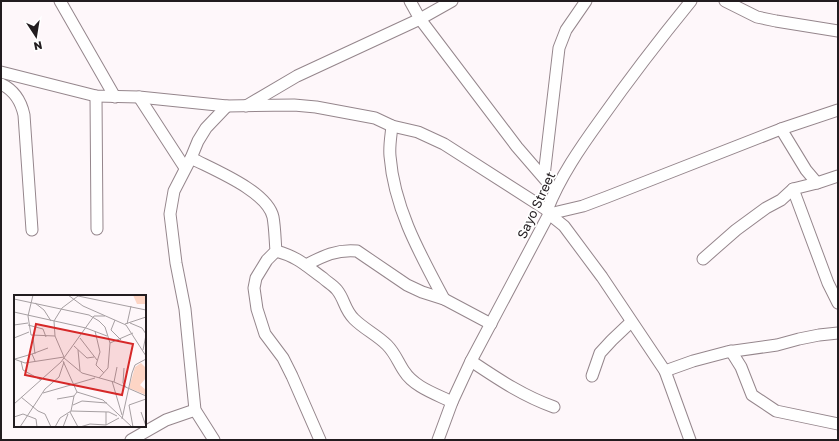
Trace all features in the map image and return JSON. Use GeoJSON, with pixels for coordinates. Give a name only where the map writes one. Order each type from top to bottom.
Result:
{"type":"FeatureCollection","features":[{"type":"Feature","properties":{"kind":"street"},"geometry":{"type":"LineString","coordinates":[[60,1],[115,97]]}},
{"type":"Feature","properties":{"kind":"street"},"geometry":{"type":"LineString","coordinates":[[410,1],[420,19],[517,147],[544,176],[555,191]]}},
{"type":"Feature","properties":{"kind":"street"},"geometry":{"type":"LineString","coordinates":[[246,106],[297,76],[420,19],[452,1]]}},
{"type":"Feature","properties":{"kind":"street"},"geometry":{"type":"LineString","coordinates":[[544,176],[559,48],[566,30],[586,1]]}},
{"type":"Feature","properties":{"kind":"street","name":"Sayo Street"},"geometry":{"type":"LineString","coordinates":[[438,440],[452,402],[490,324],[548,212],[555,191],[576,154],[628,80],[691,1]]}},
{"type":"Feature","properties":{"kind":"street"},"geometry":{"type":"LineString","coordinates":[[725,1],[757,17],[838,31]]}},
{"type":"Feature","properties":{"kind":"street"},"geometry":{"type":"LineString","coordinates":[[1,72],[96,96],[139,97],[227,106],[294,105],[316,107],[375,118],[392,126],[418,132],[444,144],[548,212],[569,232],[602,276],[665,372],[690,440]]}},
{"type":"Feature","properties":{"kind":"street"},"geometry":{"type":"LineString","coordinates":[[1,84],[12,91],[22,107],[24,115],[32,230]]}},
{"type":"Feature","properties":{"kind":"street"},"geometry":{"type":"LineString","coordinates":[[96,96],[97,229]]}},
{"type":"Feature","properties":{"kind":"street"},"geometry":{"type":"LineString","coordinates":[[139,97],[185,168]]}},
{"type":"Feature","properties":{"kind":"street"},"geometry":{"type":"LineString","coordinates":[[214,440],[195,410],[185,309],[176,263],[170,214],[174,191],[198,141],[206,128],[227,106]]}},
{"type":"Feature","properties":{"kind":"street"},"geometry":{"type":"LineString","coordinates":[[548,212],[583,206],[781,129],[838,110]]}},
{"type":"Feature","properties":{"kind":"street"},"geometry":{"type":"LineString","coordinates":[[392,126],[390,155],[392,175],[402,213],[425,264],[444,299]]}},
{"type":"Feature","properties":{"kind":"street"},"geometry":{"type":"LineString","coordinates":[[781,129],[806,170],[817,183]]}},
{"type":"Feature","properties":{"kind":"street"},"geometry":{"type":"LineString","coordinates":[[191,158],[251,190],[269,207],[273,217],[276,251]]}},
{"type":"Feature","properties":{"kind":"street"},"geometry":{"type":"LineString","coordinates":[[703,259],[736,230],[766,208],[781,200],[793,189],[838,176]]}},
{"type":"Feature","properties":{"kind":"street"},"geometry":{"type":"LineString","coordinates":[[793,189],[825,276],[838,303]]}},
{"type":"Feature","properties":{"kind":"street"},"geometry":{"type":"LineString","coordinates":[[276,251],[290,255],[306,265],[336,289],[343,299],[346,310],[365,329],[378,337],[388,346],[396,356],[404,372],[414,382],[452,402]]}},
{"type":"Feature","properties":{"kind":"street"},"geometry":{"type":"LineString","coordinates":[[276,251],[267,260],[256,278],[254,288],[257,309],[265,334],[283,358],[320,440]]}},
{"type":"Feature","properties":{"kind":"street"},"geometry":{"type":"LineString","coordinates":[[306,265],[326,254],[336,251],[357,251],[407,285],[422,292],[444,299],[490,324]]}},
{"type":"Feature","properties":{"kind":"street"},"geometry":{"type":"LineString","coordinates":[[592,376],[600,353],[632,322]]}},
{"type":"Feature","properties":{"kind":"street"},"geometry":{"type":"LineString","coordinates":[[665,372],[693,361],[731,351],[777,345],[819,335],[838,333]]}},
{"type":"Feature","properties":{"kind":"street"},"geometry":{"type":"LineString","coordinates":[[731,351],[741,367],[752,395],[776,411],[838,424]]}},
{"type":"Feature","properties":{"kind":"street"},"geometry":{"type":"LineString","coordinates":[[472,361],[502,382],[528,397],[554,407]]}},
{"type":"Feature","properties":{"kind":"street"},"geometry":{"type":"LineString","coordinates":[[131,440],[166,420],[195,410]]}}]}
